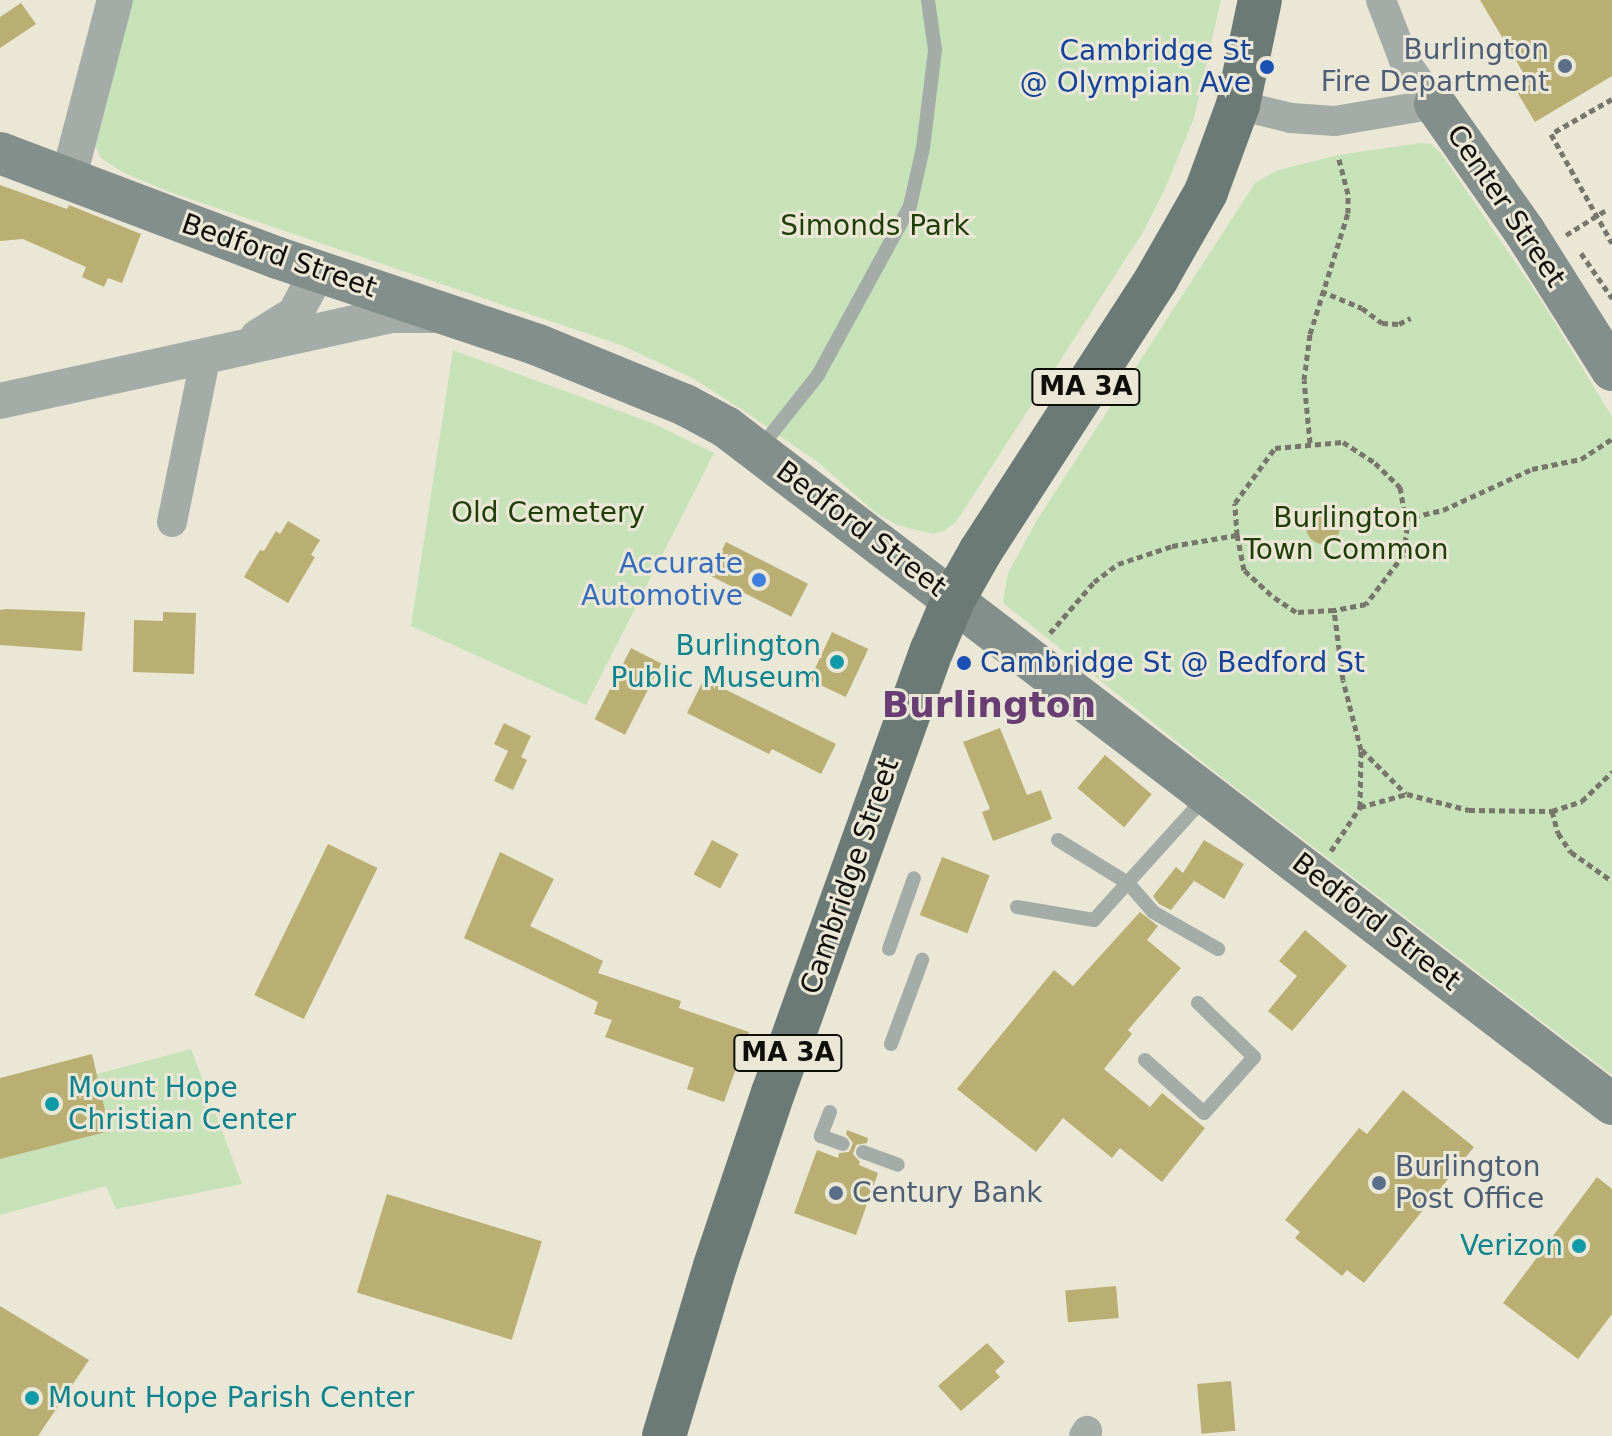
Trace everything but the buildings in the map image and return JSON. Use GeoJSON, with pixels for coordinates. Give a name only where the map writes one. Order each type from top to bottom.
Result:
{"type":"FeatureCollection","features":[{"type":"Feature","properties":{"kind":"main road","name":"Cambridge Street"},"geometry":{"type":"LineString","coordinates":[[664,1436],[715,1266],[773,1093],[906,719],[953,600],[980,552],[1186,229],[1213,176],[1238,105],[1260,0]]}},
{"type":"Feature","properties":{"kind":"main road","name":"Center Street"},"geometry":{"type":"LineString","coordinates":[[1435,104],[1608,354]]}},
{"type":"Feature","properties":{"kind":"main road","name":"Bedford Street"},"geometry":{"type":"LineString","coordinates":[[0,153],[318,271],[538,345],[685,405],[726,427],[1209,793],[1612,1104]]}},
{"type":"Feature","properties":{"kind":"street"},"geometry":{"type":"LineString","coordinates":[[68,180],[115,0]]}},
{"type":"Feature","properties":{"kind":"street","name":"Center Street"},"geometry":{"type":"LineString","coordinates":[[1381,0],[1404,60],[1435,104]]}},
{"type":"Feature","properties":{"kind":"street"},"geometry":{"type":"LineString","coordinates":[[1238,105],[1291,118],[1335,121],[1435,104]]}},
{"type":"Feature","properties":{"kind":"street"},"geometry":{"type":"LineString","coordinates":[[172,522],[223,351],[295,314],[318,271]]}},
{"type":"Feature","properties":{"kind":"street"},"geometry":{"type":"LineString","coordinates":[[0,401],[391,315],[449,315]]}},
{"type":"Feature","properties":{"kind":"lane"},"geometry":{"type":"LineString","coordinates":[[758,451],[818,375],[910,206],[923,148],[935,50],[928,0]]}},
{"type":"Feature","properties":{"kind":"lane"},"geometry":{"type":"LineString","coordinates":[[1017,907],[1094,920],[1209,793]]}},
{"type":"Feature","properties":{"kind":"lane"},"geometry":{"type":"LineString","coordinates":[[1058,840],[1128,883],[1153,912],[1218,949]]}},
{"type":"Feature","properties":{"kind":"lane"},"geometry":{"type":"LineString","coordinates":[[889,949],[914,878]]}},
{"type":"Feature","properties":{"kind":"lane"},"geometry":{"type":"LineString","coordinates":[[891,1044],[922,960]]}},
{"type":"Feature","properties":{"kind":"lane"},"geometry":{"type":"LineString","coordinates":[[1145,1060],[1204,1113],[1254,1057],[1198,1003]]}},
{"type":"Feature","properties":{"kind":"lane"},"geometry":{"type":"LineString","coordinates":[[830,1112],[821,1136],[843,1144]]}},
{"type":"Feature","properties":{"kind":"lane"},"geometry":{"type":"LineString","coordinates":[[863,1152],[898,1165]]}},
{"type":"Feature","properties":{"kind":"path"},"geometry":{"type":"LineString","coordinates":[[1612,99],[1551,134],[1612,243]]}},
{"type":"Feature","properties":{"kind":"path"},"geometry":{"type":"LineString","coordinates":[[1310,443],[1304,380],[1310,334],[1348,213],[1348,194],[1338,155]]}},
{"type":"Feature","properties":{"kind":"path"},"geometry":{"type":"LineString","coordinates":[[1599,215],[1606,210]]}},
{"type":"Feature","properties":{"kind":"path"},"geometry":{"type":"LineString","coordinates":[[1568,234],[1612,298]]}},
{"type":"Feature","properties":{"kind":"path"},"geometry":{"type":"LineString","coordinates":[[1321,291],[1362,308],[1382,323],[1399,324],[1411,318]]}},
{"type":"Feature","properties":{"kind":"path"},"geometry":{"type":"LineString","coordinates":[[1404,519],[1443,510],[1532,469],[1581,459],[1612,439]]}},
{"type":"Feature","properties":{"kind":"path"},"geometry":{"type":"LineString","coordinates":[[1343,442],[1399,484],[1405,549],[1387,578],[1363,605],[1296,612],[1271,595],[1244,570],[1235,503],[1275,448],[1310,443],[1343,442]]}},
{"type":"Feature","properties":{"kind":"path"},"geometry":{"type":"LineString","coordinates":[[1030,659],[1064,615],[1110,568],[1144,553],[1237,535]]}},
{"type":"Feature","properties":{"kind":"path"},"geometry":{"type":"LineString","coordinates":[[1314,874],[1360,807],[1361,750],[1343,680],[1334,610]]}},
{"type":"Feature","properties":{"kind":"path"},"geometry":{"type":"LineString","coordinates":[[1361,750],[1407,794],[1469,810],[1552,811],[1582,801],[1612,772]]}},
{"type":"Feature","properties":{"kind":"path"},"geometry":{"type":"LineString","coordinates":[[1360,807],[1407,794]]}},
{"type":"Feature","properties":{"kind":"path"},"geometry":{"type":"LineString","coordinates":[[1552,811],[1562,842],[1583,862],[1612,881]]}},
{"type":"Feature","properties":{"kind":"green space","name":"Simonds Park"},"geometry":{"type":"Polygon","coordinates":[[[126,0],[1221,0],[1194,118],[1165,189],[1143,232],[956,522],[944,531],[933,534],[897,525],[876,513],[819,463],[747,413],[694,379],[621,345],[167,191],[122,172],[101,158],[94,143],[126,0]]]}},
{"type":"Feature","properties":{"kind":"green space","name":"Burlington Town Common"},"geometry":{"type":"Polygon","coordinates":[[[1431,144],[1440,152],[1543,303],[1612,417],[1612,1075],[1215,772],[1003,603],[1008,573],[1037,520],[1255,183],[1278,170],[1338,155],[1431,144]]]}},
{"type":"Feature","properties":{"kind":"green space","name":"Old Cemetery"},"geometry":{"type":"Polygon","coordinates":[[[453,350],[652,423],[714,453],[586,705],[411,626],[453,350]]]}},
{"type":"Feature","properties":{"kind":"green space"},"geometry":{"type":"Polygon","coordinates":[[[191,1049],[242,1184],[116,1209],[106,1186],[0,1215],[0,1159],[110,1131],[97,1074],[191,1049]]]}},
{"type":"Feature","properties":{"kind":"place","name":"Burlington Fire Department"},"geometry":{"type":"Point","coordinates":[1565,66]}},
{"type":"Feature","properties":{"kind":"place","name":"Cambridge St @ Olympian Ave"},"geometry":{"type":"Point","coordinates":[1267,67]}},
{"type":"Feature","properties":{"kind":"place","name":"Accurate Automotive"},"geometry":{"type":"Point","coordinates":[759,580]}},
{"type":"Feature","properties":{"kind":"place","name":"Burlington Public Museum"},"geometry":{"type":"Point","coordinates":[837,662]}},
{"type":"Feature","properties":{"kind":"place","name":"Cambridge St @ Bedford St"},"geometry":{"type":"Point","coordinates":[964,663]}},
{"type":"Feature","properties":{"kind":"place","name":"Mount Hope Christian Center"},"geometry":{"type":"Point","coordinates":[52,1104]}},
{"type":"Feature","properties":{"kind":"place","name":"Burlington Post Office"},"geometry":{"type":"Point","coordinates":[1379,1183]}},
{"type":"Feature","properties":{"kind":"place","name":"Century Bank"},"geometry":{"type":"Point","coordinates":[836,1193]}},
{"type":"Feature","properties":{"kind":"place","name":"Verizon"},"geometry":{"type":"Point","coordinates":[1579,1246]}},
{"type":"Feature","properties":{"kind":"place","name":"Mount Hope Parish Center"},"geometry":{"type":"Point","coordinates":[32,1398]}},
{"type":"Feature","properties":{"kind":"district","name":"Burlington"},"geometry":{"type":"Point","coordinates":[989,705]}}]}
